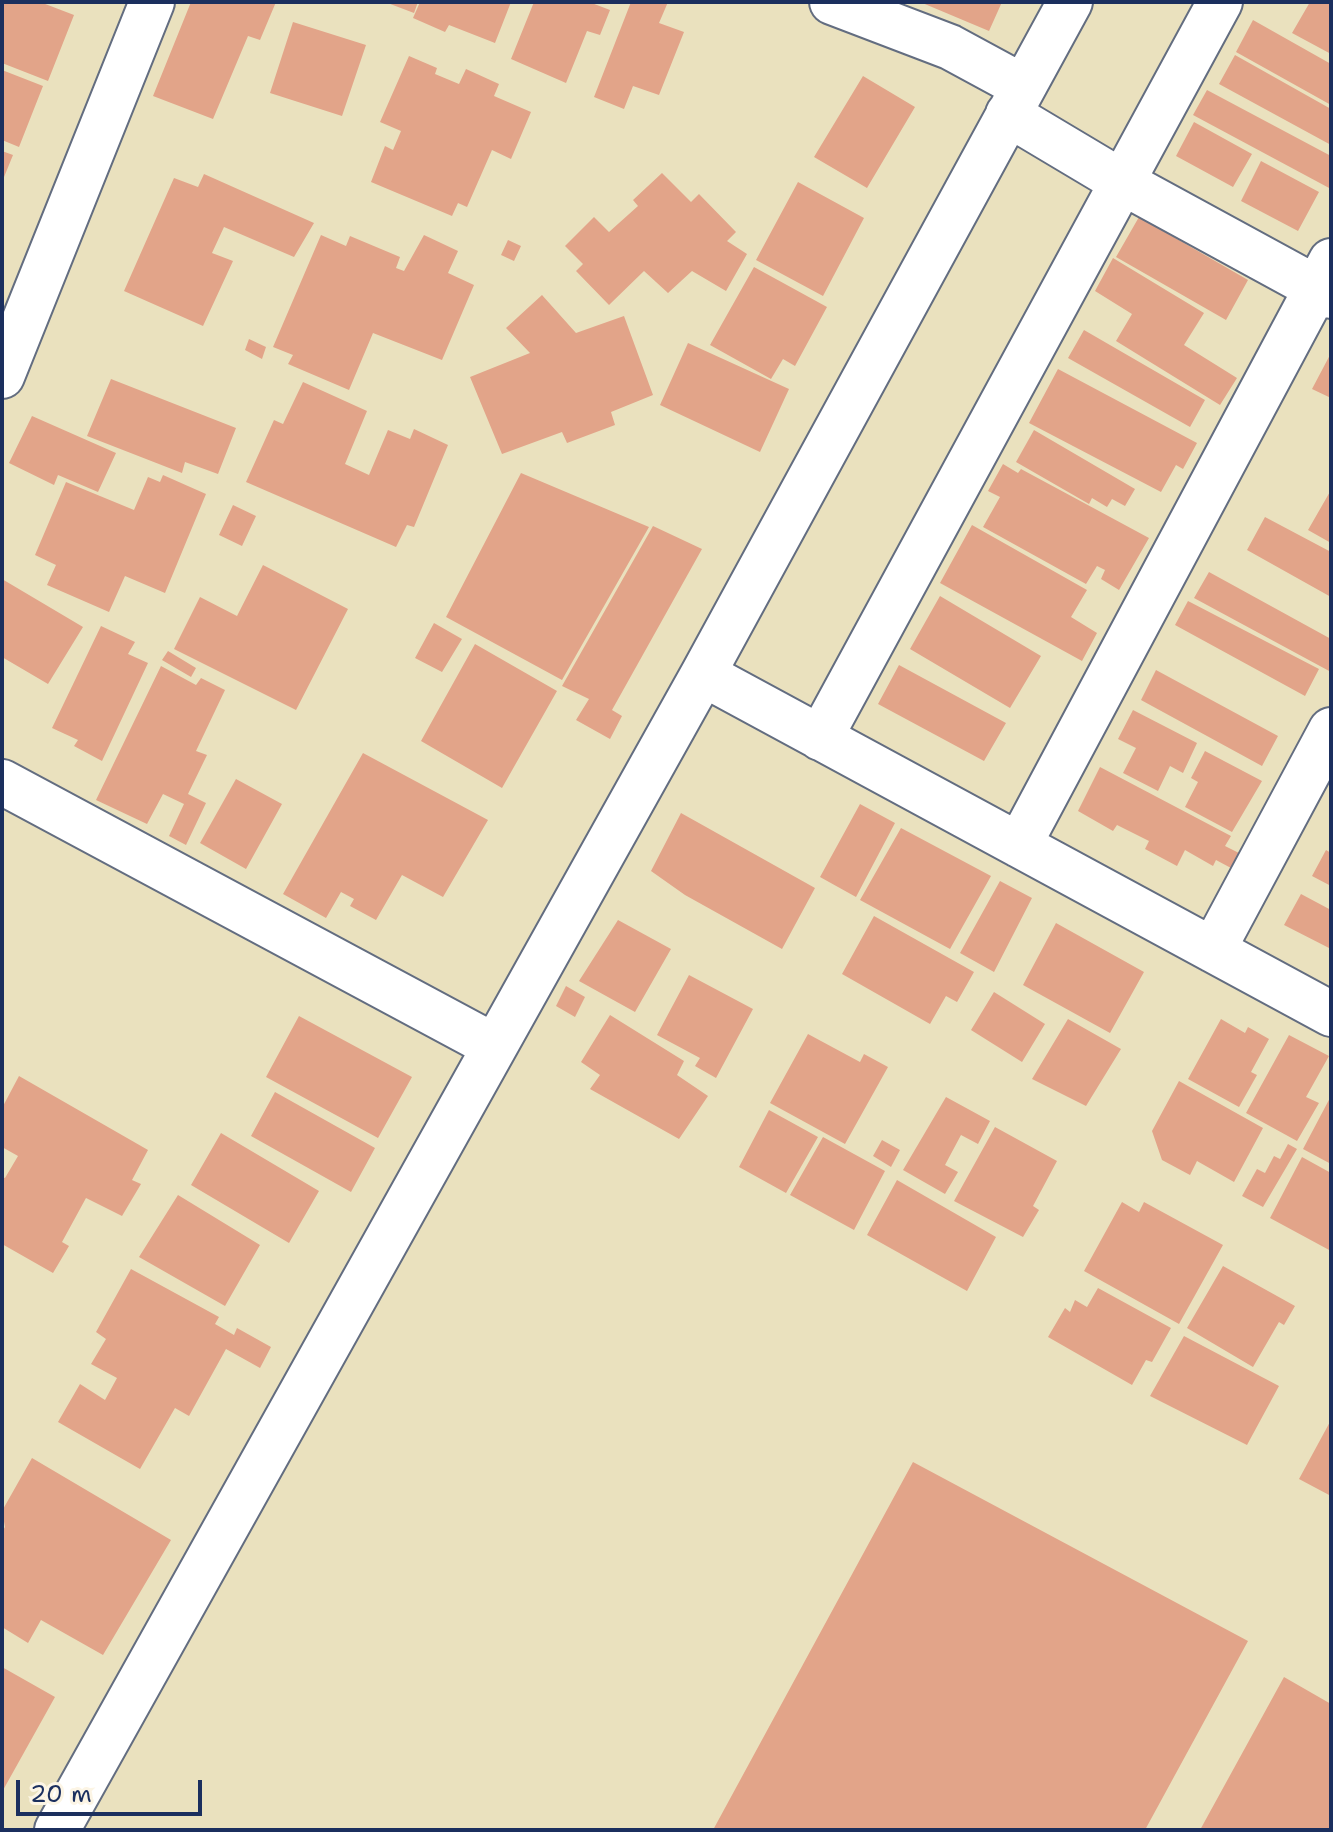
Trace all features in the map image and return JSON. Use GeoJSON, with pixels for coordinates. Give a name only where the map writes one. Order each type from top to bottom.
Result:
{"type":"FeatureCollection","features":[{"type":"Feature","properties":{"kind":"street"},"geometry":{"type":"LineString","coordinates":[[2,376],[152,2]]}},
{"type":"Feature","properties":{"kind":"street"},"geometry":{"type":"LineString","coordinates":[[832,2],[950,47],[1122,182],[1326,282],[1019,845]]}},
{"type":"Feature","properties":{"kind":"street"},"geometry":{"type":"LineString","coordinates":[[57,1830],[703,674],[1070,2]]}},
{"type":"Feature","properties":{"kind":"street"},"geometry":{"type":"LineString","coordinates":[[820,738],[1220,2]]}},
{"type":"Feature","properties":{"kind":"street"},"geometry":{"type":"LineString","coordinates":[[703,674],[1331,1014]]}},
{"type":"Feature","properties":{"kind":"street"},"geometry":{"type":"LineString","coordinates":[[1213,950],[1331,730]]}},
{"type":"Feature","properties":{"kind":"street"},"geometry":{"type":"LineString","coordinates":[[2,782],[494,1046]]}},
{"type":"Feature","properties":{"kind":"building"},"geometry":{"type":"Polygon","coordinates":[[[2,2],[40,2],[74,15],[48,81],[2,63],[2,2]]]}},
{"type":"Feature","properties":{"kind":"building"},"geometry":{"type":"Polygon","coordinates":[[[191,2],[276,2],[260,40],[248,36],[213,119],[153,96],[191,2]]]}},
{"type":"Feature","properties":{"kind":"building"},"geometry":{"type":"Polygon","coordinates":[[[385,2],[418,2],[414,13],[385,2]]]}},
{"type":"Feature","properties":{"kind":"building"},"geometry":{"type":"Polygon","coordinates":[[[420,2],[511,2],[495,43],[449,25],[445,32],[413,18],[420,2]]]}},
{"type":"Feature","properties":{"kind":"building"},"geometry":{"type":"Polygon","coordinates":[[[534,2],[589,2],[610,10],[600,35],[587,31],[566,83],[511,59],[534,2]]]}},
{"type":"Feature","properties":{"kind":"building"},"geometry":{"type":"Polygon","coordinates":[[[631,2],[668,2],[659,23],[684,32],[659,95],[633,86],[624,109],[594,97],[631,2]]]}},
{"type":"Feature","properties":{"kind":"building"},"geometry":{"type":"Polygon","coordinates":[[[920,2],[1002,2],[989,31],[920,2]]]}},
{"type":"Feature","properties":{"kind":"building"},"geometry":{"type":"Polygon","coordinates":[[[1310,2],[1331,2],[1331,54],[1292,33],[1310,2]]]}},
{"type":"Feature","properties":{"kind":"building"},"geometry":{"type":"Polygon","coordinates":[[[1253,20],[1331,64],[1331,105],[1236,52],[1253,20]]]}},
{"type":"Feature","properties":{"kind":"building"},"geometry":{"type":"Polygon","coordinates":[[[293,22],[366,45],[342,116],[270,93],[293,22]]]}},
{"type":"Feature","properties":{"kind":"building"},"geometry":{"type":"Polygon","coordinates":[[[1235,55],[1331,109],[1331,145],[1219,84],[1235,55]]]}},
{"type":"Feature","properties":{"kind":"building"},"geometry":{"type":"Polygon","coordinates":[[[409,56],[437,68],[435,74],[459,84],[466,69],[499,84],[494,96],[531,112],[511,159],[492,150],[467,207],[458,203],[452,216],[371,182],[385,146],[393,150],[401,131],[380,122],[409,56]]]}},
{"type":"Feature","properties":{"kind":"building"},"geometry":{"type":"Polygon","coordinates":[[[2,70],[43,86],[19,147],[2,140],[2,70]]]}},
{"type":"Feature","properties":{"kind":"building"},"geometry":{"type":"Polygon","coordinates":[[[863,76],[915,107],[867,188],[814,157],[863,76]]]}},
{"type":"Feature","properties":{"kind":"building"},"geometry":{"type":"Polygon","coordinates":[[[1207,90],[1331,156],[1331,189],[1193,115],[1207,90]]]}},
{"type":"Feature","properties":{"kind":"building"},"geometry":{"type":"Polygon","coordinates":[[[1194,122],[1252,154],[1233,187],[1176,156],[1194,122]]]}},
{"type":"Feature","properties":{"kind":"building"},"geometry":{"type":"Polygon","coordinates":[[[2,151],[13,155],[2,182],[2,151]]]}},
{"type":"Feature","properties":{"kind":"building"},"geometry":{"type":"Polygon","coordinates":[[[1261,161],[1319,192],[1298,231],[1241,201],[1261,161]]]}},
{"type":"Feature","properties":{"kind":"building"},"geometry":{"type":"Polygon","coordinates":[[[662,173],[691,202],[699,194],[736,232],[727,241],[747,254],[726,291],[692,271],[668,293],[644,271],[609,305],[576,271],[583,264],[565,246],[594,217],[609,232],[638,206],[633,200],[662,173]]]}},
{"type":"Feature","properties":{"kind":"building"},"geometry":{"type":"Polygon","coordinates":[[[204,174],[314,223],[294,257],[224,227],[212,253],[233,261],[203,326],[124,291],[174,178],[198,187],[204,174]]]}},
{"type":"Feature","properties":{"kind":"building"},"geometry":{"type":"Polygon","coordinates":[[[798,182],[864,218],[823,296],[756,260],[798,182]]]}},
{"type":"Feature","properties":{"kind":"building"},"geometry":{"type":"Polygon","coordinates":[[[1139,217],[1248,280],[1226,320],[1116,257],[1139,217]]]}},
{"type":"Feature","properties":{"kind":"building"},"geometry":{"type":"Polygon","coordinates":[[[321,235],[346,246],[350,236],[400,257],[396,268],[404,271],[424,235],[458,251],[448,273],[474,285],[442,360],[373,333],[349,390],[288,364],[293,355],[273,347],[321,235]]]}},
{"type":"Feature","properties":{"kind":"building"},"geometry":{"type":"Polygon","coordinates":[[[508,240],[521,246],[514,261],[501,255],[508,240]]]}},
{"type":"Feature","properties":{"kind":"building"},"geometry":{"type":"Polygon","coordinates":[[[1113,258],[1204,313],[1184,345],[1237,378],[1220,405],[1116,341],[1132,314],[1095,291],[1113,258]]]}},
{"type":"Feature","properties":{"kind":"building"},"geometry":{"type":"Polygon","coordinates":[[[754,267],[827,307],[795,366],[783,359],[771,379],[710,345],[754,267]]]}},
{"type":"Feature","properties":{"kind":"building"},"geometry":{"type":"Polygon","coordinates":[[[542,295],[576,333],[624,316],[653,395],[611,412],[615,425],[567,443],[562,432],[502,454],[470,377],[530,353],[506,328],[542,295]]]}},
{"type":"Feature","properties":{"kind":"building"},"geometry":{"type":"Polygon","coordinates":[[[1084,330],[1205,400],[1190,427],[1068,358],[1084,330]]]}},
{"type":"Feature","properties":{"kind":"building"},"geometry":{"type":"Polygon","coordinates":[[[249,339],[266,347],[262,359],[245,350],[249,339]]]}},
{"type":"Feature","properties":{"kind":"building"},"geometry":{"type":"Polygon","coordinates":[[[688,343],[789,389],[760,452],[660,405],[688,343]]]}},
{"type":"Feature","properties":{"kind":"building"},"geometry":{"type":"Polygon","coordinates":[[[1331,353],[1331,398],[1312,389],[1331,353]]]}},
{"type":"Feature","properties":{"kind":"building"},"geometry":{"type":"Polygon","coordinates":[[[1058,369],[1197,443],[1183,469],[1176,465],[1161,492],[1029,423],[1058,369]]]}},
{"type":"Feature","properties":{"kind":"building"},"geometry":{"type":"Polygon","coordinates":[[[111,379],[236,428],[218,474],[185,462],[182,473],[87,436],[111,379]]]}},
{"type":"Feature","properties":{"kind":"building"},"geometry":{"type":"Polygon","coordinates":[[[303,382],[367,411],[345,464],[369,475],[388,430],[410,439],[414,429],[448,445],[414,527],[407,525],[396,547],[246,482],[274,420],[283,424],[303,382]]]}},
{"type":"Feature","properties":{"kind":"building"},"geometry":{"type":"Polygon","coordinates":[[[32,416],[116,453],[98,492],[58,475],[54,485],[9,463],[32,416]]]}},
{"type":"Feature","properties":{"kind":"building"},"geometry":{"type":"Polygon","coordinates":[[[1034,430],[1135,489],[1125,506],[1112,499],[1107,507],[1092,498],[1089,504],[1016,462],[1034,430]]]}},
{"type":"Feature","properties":{"kind":"building"},"geometry":{"type":"Polygon","coordinates":[[[1003,464],[1018,473],[1021,469],[1149,538],[1119,590],[1101,579],[1105,570],[1097,566],[1086,584],[983,527],[1000,497],[988,491],[1003,464]]]}},
{"type":"Feature","properties":{"kind":"building"},"geometry":{"type":"Polygon","coordinates":[[[521,473],[649,527],[562,680],[446,617],[521,473]]]}},
{"type":"Feature","properties":{"kind":"building"},"geometry":{"type":"Polygon","coordinates":[[[163,475],[206,494],[165,593],[125,576],[109,612],[47,585],[56,565],[35,555],[66,482],[134,510],[148,477],[160,482],[163,475]]]}},
{"type":"Feature","properties":{"kind":"building"},"geometry":{"type":"Polygon","coordinates":[[[1331,490],[1331,543],[1308,530],[1331,490]]]}},
{"type":"Feature","properties":{"kind":"building"},"geometry":{"type":"Polygon","coordinates":[[[233,505],[256,516],[242,546],[219,535],[233,505]]]}},
{"type":"Feature","properties":{"kind":"building"},"geometry":{"type":"Polygon","coordinates":[[[1265,517],[1331,552],[1331,597],[1247,550],[1265,517]]]}},
{"type":"Feature","properties":{"kind":"building"},"geometry":{"type":"Polygon","coordinates":[[[972,525],[1087,590],[1071,617],[1097,633],[1082,661],[940,583],[972,525]]]}},
{"type":"Feature","properties":{"kind":"building"},"geometry":{"type":"Polygon","coordinates":[[[653,526],[702,549],[612,710],[622,716],[610,739],[576,720],[589,699],[562,686],[653,526]]]}},
{"type":"Feature","properties":{"kind":"building"},"geometry":{"type":"Polygon","coordinates":[[[263,565],[348,609],[296,710],[174,649],[200,597],[237,616],[263,565]]]}},
{"type":"Feature","properties":{"kind":"building"},"geometry":{"type":"Polygon","coordinates":[[[1209,572],[1331,639],[1331,672],[1194,598],[1209,572]]]}},
{"type":"Feature","properties":{"kind":"building"},"geometry":{"type":"Polygon","coordinates":[[[2,579],[83,627],[48,684],[2,657],[2,579]]]}},
{"type":"Feature","properties":{"kind":"building"},"geometry":{"type":"Polygon","coordinates":[[[940,596],[1041,656],[1010,708],[910,649],[940,596]]]}},
{"type":"Feature","properties":{"kind":"building"},"geometry":{"type":"Polygon","coordinates":[[[1188,601],[1319,669],[1305,696],[1175,625],[1188,601]]]}},
{"type":"Feature","properties":{"kind":"building"},"geometry":{"type":"Polygon","coordinates":[[[434,623],[462,639],[442,672],[415,658],[434,623]]]}},
{"type":"Feature","properties":{"kind":"building"},"geometry":{"type":"Polygon","coordinates":[[[101,626],[135,642],[128,654],[148,663],[102,761],[74,746],[78,740],[52,728],[101,626]]]}},
{"type":"Feature","properties":{"kind":"building"},"geometry":{"type":"Polygon","coordinates":[[[475,644],[557,691],[502,788],[421,741],[475,644]]]}},
{"type":"Feature","properties":{"kind":"building"},"geometry":{"type":"Polygon","coordinates":[[[168,651],[196,668],[191,677],[162,660],[168,651]]]}},
{"type":"Feature","properties":{"kind":"building"},"geometry":{"type":"Polygon","coordinates":[[[899,665],[1006,723],[984,761],[878,704],[899,665]]]}},
{"type":"Feature","properties":{"kind":"building"},"geometry":{"type":"Polygon","coordinates":[[[161,666],[196,685],[201,678],[225,690],[196,751],[207,755],[188,794],[206,803],[186,845],[169,836],[184,804],[163,794],[147,824],[96,800],[161,666]]]}},
{"type":"Feature","properties":{"kind":"building"},"geometry":{"type":"Polygon","coordinates":[[[1156,670],[1278,736],[1262,766],[1141,700],[1156,670]]]}},
{"type":"Feature","properties":{"kind":"building"},"geometry":{"type":"Polygon","coordinates":[[[1133,710],[1197,743],[1183,773],[1170,766],[1158,791],[1123,773],[1136,748],[1118,739],[1133,710]]]}},
{"type":"Feature","properties":{"kind":"building"},"geometry":{"type":"Polygon","coordinates":[[[1205,751],[1262,781],[1232,832],[1185,807],[1198,782],[1191,778],[1205,751]]]}},
{"type":"Feature","properties":{"kind":"building"},"geometry":{"type":"Polygon","coordinates":[[[363,753],[488,820],[443,897],[402,875],[376,920],[350,906],[354,899],[341,892],[326,918],[283,894],[363,753]]]}},
{"type":"Feature","properties":{"kind":"building"},"geometry":{"type":"Polygon","coordinates":[[[1100,767],[1231,836],[1225,846],[1239,853],[1231,868],[1216,860],[1213,866],[1185,850],[1177,866],[1145,849],[1149,841],[1117,825],[1113,831],[1078,811],[1100,767]]]}},
{"type":"Feature","properties":{"kind":"building"},"geometry":{"type":"Polygon","coordinates":[[[236,779],[282,804],[246,869],[200,843],[236,779]]]}},
{"type":"Feature","properties":{"kind":"building"},"geometry":{"type":"Polygon","coordinates":[[[860,804],[895,823],[856,897],[820,877],[860,804]]]}},
{"type":"Feature","properties":{"kind":"building"},"geometry":{"type":"Polygon","coordinates":[[[681,813],[815,888],[782,949],[685,895],[651,871],[681,813]]]}},
{"type":"Feature","properties":{"kind":"building"},"geometry":{"type":"Polygon","coordinates":[[[901,828],[991,876],[950,949],[860,900],[901,828]]]}},
{"type":"Feature","properties":{"kind":"building"},"geometry":{"type":"Polygon","coordinates":[[[1326,850],[1331,853],[1331,886],[1312,876],[1326,850]]]}},
{"type":"Feature","properties":{"kind":"building"},"geometry":{"type":"Polygon","coordinates":[[[1000,881],[1032,898],[994,972],[960,953],[1000,881]]]}},
{"type":"Feature","properties":{"kind":"building"},"geometry":{"type":"Polygon","coordinates":[[[1301,894],[1331,910],[1331,949],[1284,925],[1301,894]]]}},
{"type":"Feature","properties":{"kind":"building"},"geometry":{"type":"Polygon","coordinates":[[[874,916],[974,972],[957,1002],[946,996],[930,1024],[842,974],[874,916]]]}},
{"type":"Feature","properties":{"kind":"building"},"geometry":{"type":"Polygon","coordinates":[[[618,920],[671,949],[635,1012],[579,981],[618,920]]]}},
{"type":"Feature","properties":{"kind":"building"},"geometry":{"type":"Polygon","coordinates":[[[1056,923],[1144,972],[1110,1033],[1023,985],[1056,923]]]}},
{"type":"Feature","properties":{"kind":"building"},"geometry":{"type":"Polygon","coordinates":[[[689,975],[753,1009],[716,1078],[695,1066],[700,1058],[657,1035],[689,975]]]}},
{"type":"Feature","properties":{"kind":"building"},"geometry":{"type":"Polygon","coordinates":[[[566,986],[585,997],[575,1017],[556,1006],[566,986]]]}},
{"type":"Feature","properties":{"kind":"building"},"geometry":{"type":"Polygon","coordinates":[[[994,992],[1045,1024],[1022,1062],[971,1030],[994,992]]]}},
{"type":"Feature","properties":{"kind":"building"},"geometry":{"type":"Polygon","coordinates":[[[610,1015],[684,1061],[677,1075],[708,1096],[679,1139],[590,1089],[600,1075],[581,1062],[610,1015]]]}},
{"type":"Feature","properties":{"kind":"building"},"geometry":{"type":"Polygon","coordinates":[[[299,1016],[412,1077],[378,1138],[266,1077],[299,1016]]]}},
{"type":"Feature","properties":{"kind":"building"},"geometry":{"type":"Polygon","coordinates":[[[1068,1019],[1121,1049],[1086,1106],[1032,1079],[1068,1019]]]}},
{"type":"Feature","properties":{"kind":"building"},"geometry":{"type":"Polygon","coordinates":[[[1221,1019],[1245,1033],[1248,1027],[1269,1039],[1251,1072],[1257,1075],[1239,1107],[1188,1079],[1221,1019]]]}},
{"type":"Feature","properties":{"kind":"building"},"geometry":{"type":"Polygon","coordinates":[[[808,1034],[860,1062],[864,1054],[888,1067],[845,1144],[770,1103],[808,1034]]]}},
{"type":"Feature","properties":{"kind":"building"},"geometry":{"type":"Polygon","coordinates":[[[1289,1035],[1329,1056],[1306,1097],[1319,1103],[1297,1141],[1246,1113],[1289,1035]]]}},
{"type":"Feature","properties":{"kind":"building"},"geometry":{"type":"Polygon","coordinates":[[[19,1076],[148,1150],[132,1180],[141,1184],[122,1216],[86,1198],[62,1242],[69,1246],[53,1273],[2,1244],[2,1177],[5,1178],[18,1156],[2,1147],[2,1108],[19,1076]]]}},
{"type":"Feature","properties":{"kind":"building"},"geometry":{"type":"Polygon","coordinates":[[[1179,1081],[1263,1128],[1234,1182],[1197,1161],[1190,1175],[1162,1160],[1152,1131],[1179,1081]]]}},
{"type":"Feature","properties":{"kind":"building"},"geometry":{"type":"Polygon","coordinates":[[[275,1092],[375,1148],[351,1192],[251,1136],[275,1092]]]}},
{"type":"Feature","properties":{"kind":"building"},"geometry":{"type":"Polygon","coordinates":[[[1331,1096],[1331,1164],[1303,1149],[1331,1096]]]}},
{"type":"Feature","properties":{"kind":"building"},"geometry":{"type":"Polygon","coordinates":[[[946,1097],[990,1121],[978,1144],[961,1135],[945,1165],[958,1172],[945,1194],[903,1170],[946,1097]]]}},
{"type":"Feature","properties":{"kind":"building"},"geometry":{"type":"Polygon","coordinates":[[[769,1110],[818,1137],[786,1193],[739,1167],[769,1110]]]}},
{"type":"Feature","properties":{"kind":"building"},"geometry":{"type":"Polygon","coordinates":[[[995,1127],[1057,1161],[1033,1206],[1039,1210],[1023,1237],[954,1201],[995,1127]]]}},
{"type":"Feature","properties":{"kind":"building"},"geometry":{"type":"Polygon","coordinates":[[[221,1133],[319,1191],[289,1243],[191,1185],[221,1133]]]}},
{"type":"Feature","properties":{"kind":"building"},"geometry":{"type":"Polygon","coordinates":[[[823,1137],[885,1171],[854,1230],[790,1195],[823,1137]]]}},
{"type":"Feature","properties":{"kind":"building"},"geometry":{"type":"Polygon","coordinates":[[[882,1140],[900,1150],[891,1167],[873,1156],[882,1140]]]}},
{"type":"Feature","properties":{"kind":"building"},"geometry":{"type":"Polygon","coordinates":[[[1288,1144],[1297,1149],[1263,1207],[1242,1196],[1257,1169],[1265,1173],[1274,1156],[1280,1159],[1288,1144]]]}},
{"type":"Feature","properties":{"kind":"building"},"geometry":{"type":"Polygon","coordinates":[[[1302,1157],[1331,1173],[1331,1251],[1270,1218],[1302,1157]]]}},
{"type":"Feature","properties":{"kind":"building"},"geometry":{"type":"Polygon","coordinates":[[[897,1180],[996,1237],[967,1291],[867,1235],[897,1180]]]}},
{"type":"Feature","properties":{"kind":"building"},"geometry":{"type":"Polygon","coordinates":[[[178,1195],[260,1245],[225,1306],[139,1257],[178,1195]]]}},
{"type":"Feature","properties":{"kind":"building"},"geometry":{"type":"Polygon","coordinates":[[[1122,1202],[1139,1212],[1144,1202],[1223,1245],[1179,1324],[1084,1271],[1122,1202]]]}},
{"type":"Feature","properties":{"kind":"building"},"geometry":{"type":"Polygon","coordinates":[[[1223,1266],[1295,1306],[1284,1325],[1279,1322],[1253,1367],[1187,1328],[1223,1266]]]}},
{"type":"Feature","properties":{"kind":"building"},"geometry":{"type":"Polygon","coordinates":[[[131,1269],[219,1317],[215,1324],[234,1335],[237,1328],[271,1347],[260,1368],[226,1349],[189,1416],[175,1408],[140,1469],[58,1422],[80,1384],[105,1400],[117,1378],[91,1364],[106,1339],[96,1332],[131,1269]]]}},
{"type":"Feature","properties":{"kind":"building"},"geometry":{"type":"Polygon","coordinates":[[[1098,1288],[1171,1328],[1152,1362],[1146,1360],[1132,1385],[1048,1337],[1065,1308],[1070,1312],[1075,1300],[1087,1307],[1098,1288]]]}},
{"type":"Feature","properties":{"kind":"building"},"geometry":{"type":"Polygon","coordinates":[[[1184,1336],[1279,1386],[1247,1445],[1150,1396],[1184,1336]]]}},
{"type":"Feature","properties":{"kind":"building"},"geometry":{"type":"Polygon","coordinates":[[[1331,1420],[1331,1496],[1299,1479],[1331,1420]]]}},
{"type":"Feature","properties":{"kind":"building"},"geometry":{"type":"Polygon","coordinates":[[[32,1458],[171,1540],[103,1655],[41,1620],[28,1643],[2,1627],[2,1532],[5,1527],[2,1511],[32,1458]]]}},
{"type":"Feature","properties":{"kind":"building"},"geometry":{"type":"Polygon","coordinates":[[[913,1462],[1248,1641],[1145,1830],[713,1830],[913,1462]]]}},
{"type":"Feature","properties":{"kind":"building"},"geometry":{"type":"Polygon","coordinates":[[[2,1667],[55,1697],[2,1792],[2,1667]]]}},
{"type":"Feature","properties":{"kind":"building"},"geometry":{"type":"Polygon","coordinates":[[[1284,1677],[1331,1704],[1331,1830],[1200,1830],[1284,1677]]]}}]}
